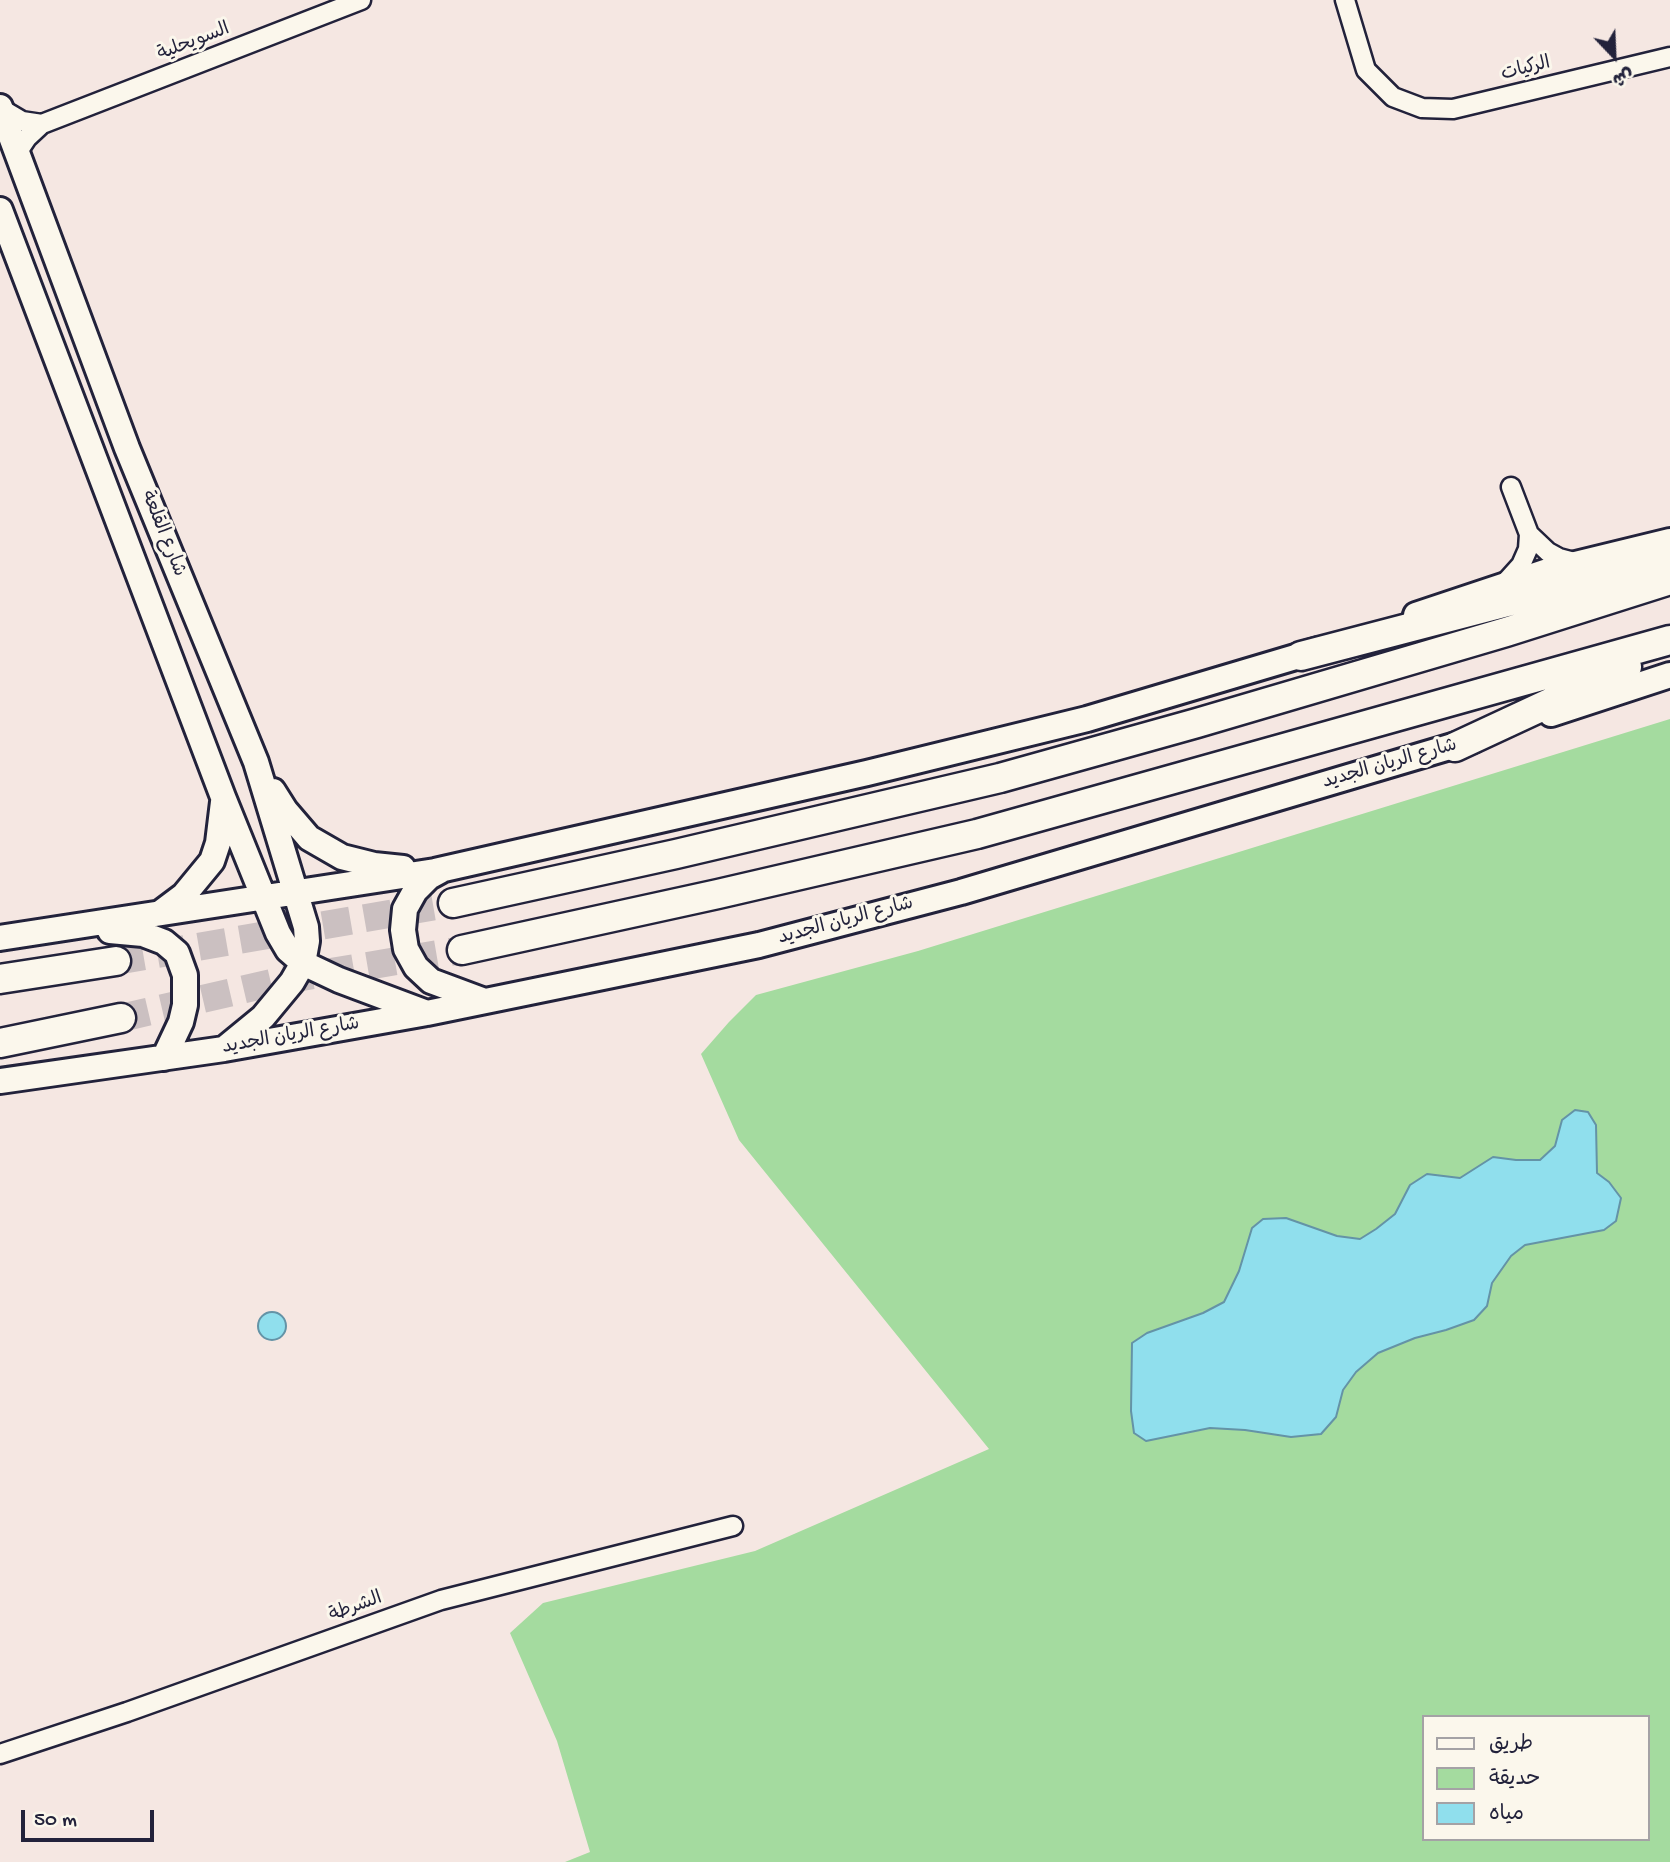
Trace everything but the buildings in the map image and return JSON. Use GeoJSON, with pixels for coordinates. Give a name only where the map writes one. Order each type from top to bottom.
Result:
{"type":"FeatureCollection","features":[{"type":"Feature","properties":{"kind":"highway"},"geometry":{"type":"LineString","coordinates":[[1301,656],[1645,566],[1670,566]]}},
{"type":"Feature","properties":{"kind":"highway"},"geometry":{"type":"LineString","coordinates":[[453,903],[1000,778],[1468,643],[1670,580]]}},
{"type":"Feature","properties":{"kind":"highway"},"geometry":{"type":"LineString","coordinates":[[462,950],[977,834],[1670,640]]}},
{"type":"Feature","properties":{"kind":"highway"},"geometry":{"type":"LineString","coordinates":[[1455,747],[1670,649]]}},
{"type":"Feature","properties":{"kind":"highway"},"geometry":{"type":"LineString","coordinates":[[0,979],[116,961]]}},
{"type":"Feature","properties":{"kind":"highway"},"geometry":{"type":"LineString","coordinates":[[0,1043],[121,1018]]}},
{"type":"Feature","properties":{"kind":"main road","name":"شارع القلعة"},"geometry":{"type":"LineString","coordinates":[[0,108],[132,461],[256,762],[306,927],[307,941],[303,963],[263,1017],[224,1049]]}},
{"type":"Feature","properties":{"kind":"main road","name":"شارع القلعة"},"geometry":{"type":"LineString","coordinates":[[0,210],[223,797],[278,933],[288,950],[303,963],[339,980],[428,1013]]}},
{"type":"Feature","properties":{"kind":"main road"},"geometry":{"type":"LineString","coordinates":[[0,938],[441,869],[867,773],[1087,719],[1301,656],[1502,586],[1578,563],[1670,541]]}},
{"type":"Feature","properties":{"kind":"main road","name":"شارع الريان الجديد"},"geometry":{"type":"LineString","coordinates":[[0,1081],[224,1049],[428,1013],[760,945],[961,892],[1455,747],[1670,675]]}},
{"type":"Feature","properties":{"kind":"main road"},"geometry":{"type":"LineString","coordinates":[[256,762],[285,810],[309,838],[342,857],[374,865],[441,869]]}},
{"type":"Feature","properties":{"kind":"main road"},"geometry":{"type":"LineString","coordinates":[[159,914],[184,895],[212,861],[218,843],[223,797]]}},
{"type":"Feature","properties":{"kind":"main road"},"geometry":{"type":"LineString","coordinates":[[441,869],[415,891],[405,909],[402,930],[406,949],[416,967],[431,981],[482,1000]]}},
{"type":"Feature","properties":{"kind":"main road"},"geometry":{"type":"LineString","coordinates":[[75,927],[143,934],[164,942],[177,953],[185,975],[185,1004],[181,1022],[164,1058]]}},
{"type":"Feature","properties":{"kind":"street","name":"السويحلية"},"geometry":{"type":"LineString","coordinates":[[17,153],[27,138],[42,124],[361,0]]}},
{"type":"Feature","properties":{"kind":"street","name":"الركيات"},"geometry":{"type":"LineString","coordinates":[[1345,0],[1366,70],[1393,97],[1422,108],[1453,109],[1670,57]]}},
{"type":"Feature","properties":{"kind":"street"},"geometry":{"type":"LineString","coordinates":[[0,108],[22,121],[42,124]]}},
{"type":"Feature","properties":{"kind":"street"},"geometry":{"type":"LineString","coordinates":[[1502,586],[1521,565],[1528,549],[1529,534],[1511,487]]}},
{"type":"Feature","properties":{"kind":"street"},"geometry":{"type":"LineString","coordinates":[[1529,534],[1548,552],[1578,563]]}},
{"type":"Feature","properties":{"kind":"street","name":"الشرطة"},"geometry":{"type":"LineString","coordinates":[[0,1754],[127,1712],[441,1600],[733,1526]]}},
{"type":"Feature","properties":{"kind":"green space"},"geometry":{"type":"Polygon","coordinates":[[[1670,719],[1670,1862],[565,1862],[590,1852],[557,1741],[510,1633],[543,1603],[755,1551],[989,1449],[739,1140],[701,1054],[756,995],[918,951],[1670,719]]]}},
{"type":"Feature","properties":{"kind":"water"},"geometry":{"type":"Polygon","coordinates":[[[1575,1110],[1588,1112],[1596,1125],[1597,1173],[1609,1182],[1621,1198],[1616,1221],[1604,1230],[1525,1245],[1511,1256],[1492,1283],[1487,1306],[1474,1320],[1415,1338],[1378,1353],[1356,1372],[1343,1390],[1336,1417],[1321,1434],[1291,1437],[1210,1428],[1146,1441],[1134,1433],[1131,1411],[1132,1343],[1147,1333],[1203,1313],[1224,1302],[1239,1271],[1252,1228],[1263,1219],[1286,1218],[1337,1236],[1360,1239],[1395,1214],[1410,1185],[1427,1174],[1460,1178],[1493,1157],[1540,1160],[1555,1146],[1562,1120],[1575,1110]]]}},
{"type":"Feature","properties":{"kind":"water"},"geometry":{"type":"Polygon","coordinates":[[[272,1312],[282,1316],[286,1326],[282,1336],[272,1340],[262,1336],[258,1326],[262,1316],[272,1312]]]}},
{"type":"Feature","properties":{"kind":"tunnel"},"geometry":{"type":"LineString","coordinates":[[116,961],[453,903]]}},
{"type":"Feature","properties":{"kind":"tunnel"},"geometry":{"type":"LineString","coordinates":[[121,1018],[284,980],[462,950]]}}]}
